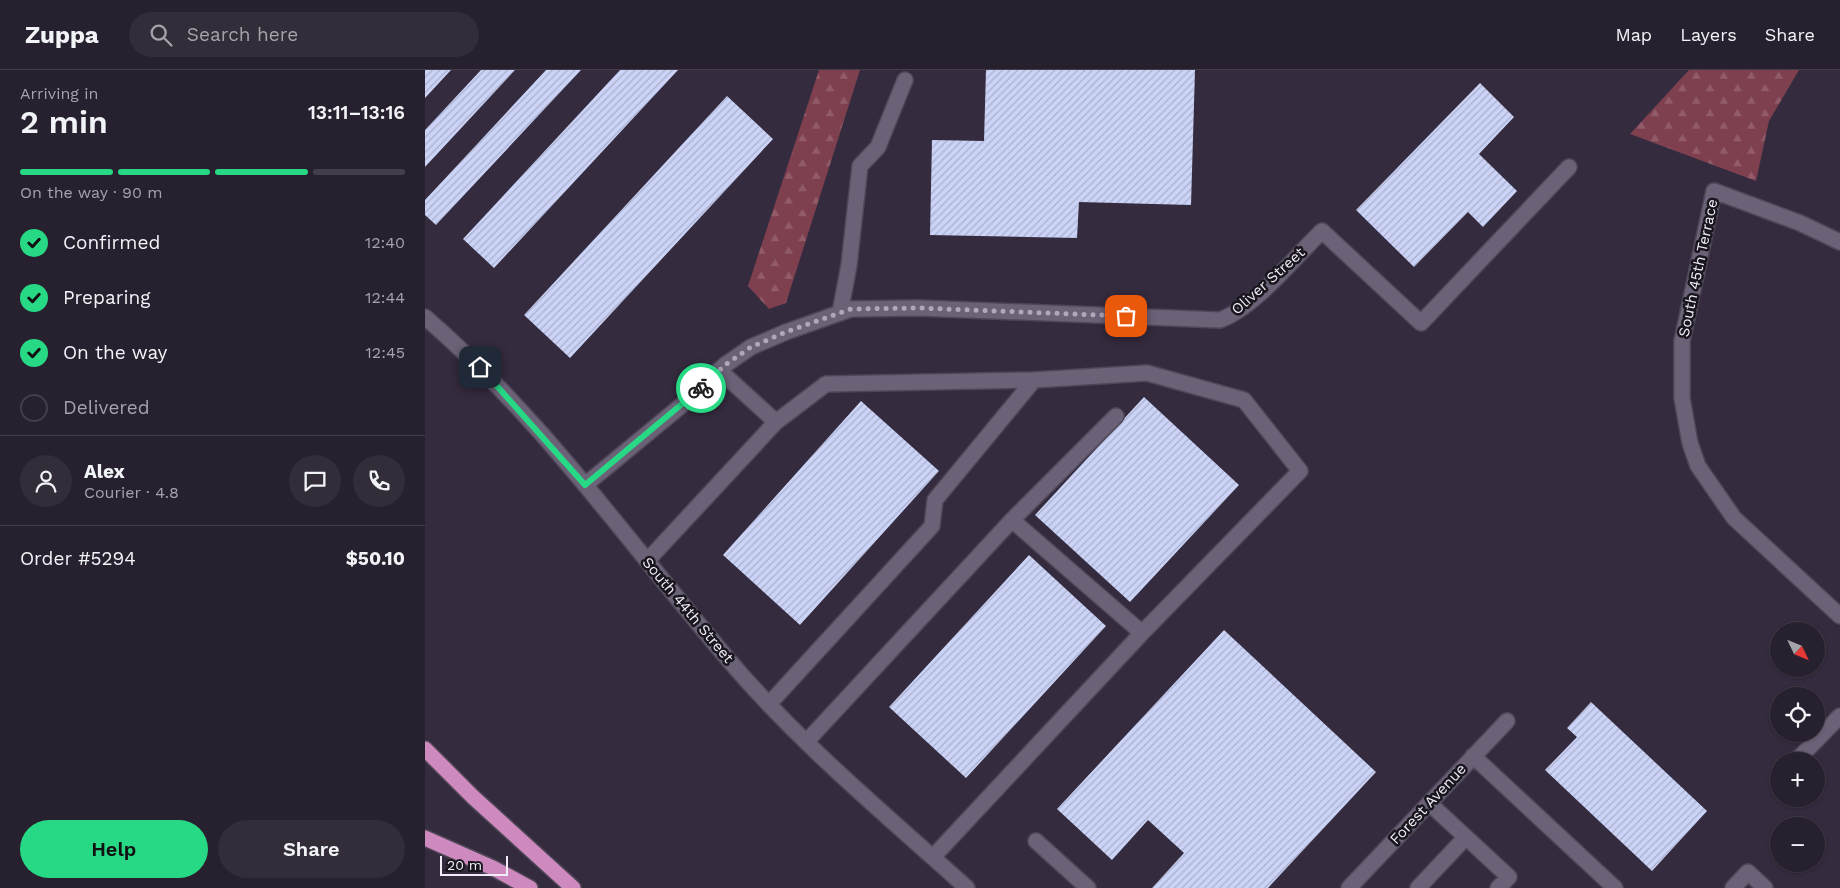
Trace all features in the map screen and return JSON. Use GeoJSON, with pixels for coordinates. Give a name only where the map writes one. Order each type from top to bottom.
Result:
{"type":"FeatureCollection","features":[{"type":"Feature","properties":{"kind":"highway"},"geometry":{"type":"LineString","coordinates":[[425,749],[473,797],[573,888]]}},
{"type":"Feature","properties":{"kind":"highway"},"geometry":{"type":"LineString","coordinates":[[425,838],[493,868],[531,888]]}},
{"type":"Feature","properties":{"kind":"street"},"geometry":{"type":"LineString","coordinates":[[840,313],[849,265],[860,166],[877,147],[905,80]]}},
{"type":"Feature","properties":{"kind":"street","name":"Oliver Street"},"geometry":{"type":"LineString","coordinates":[[585,485],[682,405],[719,370],[751,347],[851,309],[919,308],[1220,320],[1234,315],[1322,231],[1421,323],[1569,167]]}},
{"type":"Feature","properties":{"kind":"street","name":"South 45th Terrace"},"geometry":{"type":"LineString","coordinates":[[1840,242],[1801,223],[1714,191],[1682,341],[1682,398],[1690,444],[1698,466],[1734,518],[1840,616]]}},
{"type":"Feature","properties":{"kind":"street","name":"South 44th Street"},"geometry":{"type":"LineString","coordinates":[[425,317],[480,367],[585,485],[728,660],[807,741],[967,888]]}},
{"type":"Feature","properties":{"kind":"street"},"geometry":{"type":"LineString","coordinates":[[719,370],[777,422]]}},
{"type":"Feature","properties":{"kind":"street"},"geometry":{"type":"LineString","coordinates":[[647,561],[777,422],[827,384],[1034,380],[1147,373],[1244,400],[1300,471],[1142,633],[933,857]]}},
{"type":"Feature","properties":{"kind":"street"},"geometry":{"type":"LineString","coordinates":[[770,703],[932,526],[935,500],[1034,380]]}},
{"type":"Feature","properties":{"kind":"street"},"geometry":{"type":"LineString","coordinates":[[807,741],[1012,520],[1116,416]]}},
{"type":"Feature","properties":{"kind":"street"},"geometry":{"type":"LineString","coordinates":[[1012,520],[1142,633]]}},
{"type":"Feature","properties":{"kind":"street"},"geometry":{"type":"LineString","coordinates":[[1805,752],[1840,716]]}},
{"type":"Feature","properties":{"kind":"street","name":"Forest Avenue"},"geometry":{"type":"LineString","coordinates":[[1351,887],[1507,720]]}},
{"type":"Feature","properties":{"kind":"street"},"geometry":{"type":"LineString","coordinates":[[1473,756],[1615,888]]}},
{"type":"Feature","properties":{"kind":"street"},"geometry":{"type":"LineString","coordinates":[[1429,803],[1509,877],[1499,888]]}},
{"type":"Feature","properties":{"kind":"street"},"geometry":{"type":"LineString","coordinates":[[1418,888],[1466,837]]}},
{"type":"Feature","properties":{"kind":"street"},"geometry":{"type":"LineString","coordinates":[[1036,841],[1080,885]]}},
{"type":"Feature","properties":{"kind":"street"},"geometry":{"type":"LineString","coordinates":[[1733,888],[1748,872],[1765,888]]}},
{"type":"Feature","properties":{"kind":"green space"},"geometry":{"type":"Polygon","coordinates":[[[819,70],[860,70],[786,303],[769,309],[748,286],[819,70]]]}},
{"type":"Feature","properties":{"kind":"green space"},"geometry":{"type":"Polygon","coordinates":[[[1689,70],[1799,70],[1769,121],[1756,181],[1630,134],[1689,70]]]}},
{"type":"Feature","properties":{"kind":"building"},"geometry":{"type":"Polygon","coordinates":[[[425,70],[451,70],[425,98],[425,70]]]}},
{"type":"Feature","properties":{"kind":"building"},"geometry":{"type":"Polygon","coordinates":[[[481,70],[515,70],[425,167],[425,130],[481,70]]]}},
{"type":"Feature","properties":{"kind":"building"},"geometry":{"type":"Polygon","coordinates":[[[546,70],[581,70],[436,225],[425,215],[425,200],[546,70]]]}},
{"type":"Feature","properties":{"kind":"building"},"geometry":{"type":"Polygon","coordinates":[[[620,70],[678,70],[494,268],[463,239],[620,70]]]}},
{"type":"Feature","properties":{"kind":"building"},"geometry":{"type":"Polygon","coordinates":[[[986,70],[1195,70],[1191,205],[1079,202],[1077,238],[930,235],[932,140],[984,141],[986,70]]]}},
{"type":"Feature","properties":{"kind":"building"},"geometry":{"type":"Polygon","coordinates":[[[1480,83],[1514,117],[1479,154],[1517,191],[1483,227],[1468,212],[1414,267],[1356,210],[1480,83]]]}},
{"type":"Feature","properties":{"kind":"building"},"geometry":{"type":"Polygon","coordinates":[[[727,96],[773,139],[570,358],[524,315],[727,96]]]}},
{"type":"Feature","properties":{"kind":"building"},"geometry":{"type":"Polygon","coordinates":[[[1144,397],[1239,485],[1130,602],[1035,515],[1144,397]]]}},
{"type":"Feature","properties":{"kind":"building"},"geometry":{"type":"Polygon","coordinates":[[[861,401],[939,471],[800,625],[723,555],[861,401]]]}},
{"type":"Feature","properties":{"kind":"building"},"geometry":{"type":"Polygon","coordinates":[[[1029,555],[1106,626],[966,778],[889,707],[1029,555]]]}},
{"type":"Feature","properties":{"kind":"building"},"geometry":{"type":"Polygon","coordinates":[[[1224,630],[1376,772],[1268,888],[1152,888],[1184,853],[1148,820],[1112,860],[1057,809],[1224,630]]]}},
{"type":"Feature","properties":{"kind":"building"},"geometry":{"type":"Polygon","coordinates":[[[1591,702],[1707,811],[1652,871],[1545,770],[1577,737],[1567,728],[1591,702]]]}},
{"type":"Feature","properties":{"kind":"way so far"},"geometry":{"type":"LineString","coordinates":[[701,388],[725,365],[751,347],[786,332],[851,309],[919,308],[1126,316]]}},
{"type":"Feature","properties":{"kind":"route"},"geometry":{"type":"LineString","coordinates":[[480,367],[585,485],[701,388]]}}]}
